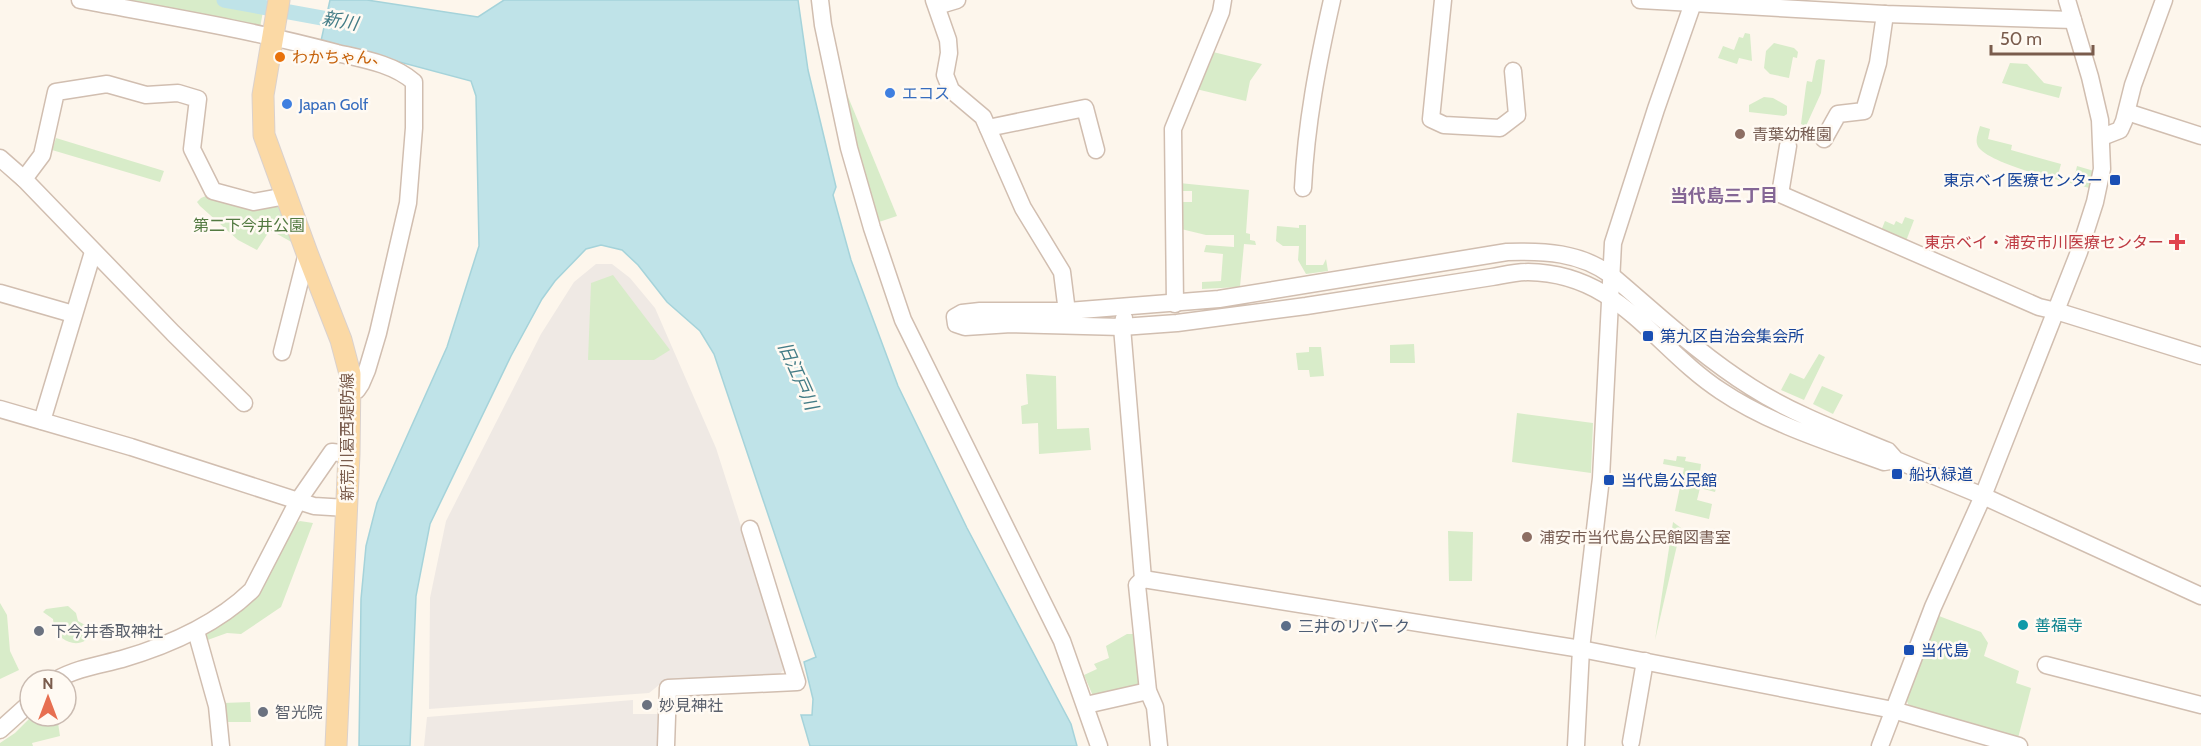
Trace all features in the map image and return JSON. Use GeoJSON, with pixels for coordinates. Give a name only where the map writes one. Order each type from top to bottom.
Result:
{"type":"FeatureCollection","features":[{"type":"Feature","properties":{"kind":"main road","name":"新荒川葛西堤防線"},"geometry":{"type":"LineString","coordinates":[[279,0],[264,86],[263,123],[268,150],[341,340],[350,374],[347,508],[336,746]]}},
{"type":"Feature","properties":{"kind":"street"},"geometry":{"type":"LineString","coordinates":[[80,0],[273,32],[381,64],[406,75],[414,82],[414,128],[408,203],[369,361],[361,384],[357,390],[351,392]]}},
{"type":"Feature","properties":{"kind":"street"},"geometry":{"type":"LineString","coordinates":[[820,0],[823,25],[849,148],[872,228],[903,320],[1062,641],[1099,746]]}},
{"type":"Feature","properties":{"kind":"street"},"geometry":{"type":"LineString","coordinates":[[957,0],[935,3],[948,40],[949,53],[945,75],[951,90],[983,117],[1023,208],[1062,272],[1068,317]]}},
{"type":"Feature","properties":{"kind":"street"},"geometry":{"type":"LineString","coordinates":[[1175,304],[1173,129],[1221,12],[1223,0]]}},
{"type":"Feature","properties":{"kind":"street"},"geometry":{"type":"LineString","coordinates":[[1303,188],[1305,152],[1317,69],[1332,0]]}},
{"type":"Feature","properties":{"kind":"street"},"geometry":{"type":"LineString","coordinates":[[1443,0],[1431,119],[1444,124],[1500,128],[1517,115],[1513,71]]}},
{"type":"Feature","properties":{"kind":"street"},"geometry":{"type":"LineString","coordinates":[[1640,0],[1896,10],[2073,20]]}},
{"type":"Feature","properties":{"kind":"street"},"geometry":{"type":"LineString","coordinates":[[1880,746],[1933,607],[1983,496],[2096,202],[2102,169],[2102,137],[2096,99],[2067,0]]}},
{"type":"Feature","properties":{"kind":"street"},"geometry":{"type":"LineString","coordinates":[[2102,137],[2120,129],[2127,112],[2133,85],[2164,0]]}},
{"type":"Feature","properties":{"kind":"street"},"geometry":{"type":"LineString","coordinates":[[1576,746],[1581,649],[1601,478],[1613,243],[1690,2]]}},
{"type":"Feature","properties":{"kind":"street"},"geometry":{"type":"LineString","coordinates":[[1824,139],[1838,114],[1864,111],[1896,10]]}},
{"type":"Feature","properties":{"kind":"street"},"geometry":{"type":"LineString","coordinates":[[24,179],[42,155],[56,92],[107,84],[146,95],[178,93],[198,99],[192,149],[213,191],[254,202],[286,196]]}},
{"type":"Feature","properties":{"kind":"street"},"geometry":{"type":"LineString","coordinates":[[988,128],[1085,108],[1096,150]]}},
{"type":"Feature","properties":{"kind":"street"},"geometry":{"type":"LineString","coordinates":[[2127,112],[2201,136]]}},
{"type":"Feature","properties":{"kind":"street"},"geometry":{"type":"LineString","coordinates":[[1788,146],[1780,194],[2039,307],[2056,310],[2201,356]]}},
{"type":"Feature","properties":{"kind":"street"},"geometry":{"type":"LineString","coordinates":[[0,158],[24,179],[93,252],[244,403]]}},
{"type":"Feature","properties":{"kind":"street"},"geometry":{"type":"LineString","coordinates":[[1896,460],[1884,462],[1798,430],[1742,404],[1705,380],[1639,318],[1610,297],[1571,279],[1549,274],[1526,272],[1221,319],[1122,327],[1068,317],[980,311],[962,313],[955,317],[957,324],[965,327],[1011,324],[1068,317],[1126,306],[1219,299],[1507,252],[1535,251],[1569,255],[1597,265],[1611,274],[1704,354],[1750,387],[1795,411],[1888,451],[1896,460],[1983,496],[2201,596]]}},
{"type":"Feature","properties":{"kind":"street"},"geometry":{"type":"LineString","coordinates":[[42,421],[93,252]]}},
{"type":"Feature","properties":{"kind":"street"},"geometry":{"type":"LineString","coordinates":[[282,352],[307,253]]}},
{"type":"Feature","properties":{"kind":"street"},"geometry":{"type":"LineString","coordinates":[[0,293],[74,314]]}},
{"type":"Feature","properties":{"kind":"street"},"geometry":{"type":"LineString","coordinates":[[1126,306],[1122,327],[1143,579],[1137,585],[1148,691],[1155,707],[1162,746]]}},
{"type":"Feature","properties":{"kind":"street"},"geometry":{"type":"LineString","coordinates":[[0,409],[131,447],[314,506],[347,508]]}},
{"type":"Feature","properties":{"kind":"street"},"geometry":{"type":"LineString","coordinates":[[78,671],[122,659],[196,631],[241,601],[252,590],[298,501],[332,452],[349,454]]}},
{"type":"Feature","properties":{"kind":"street"},"geometry":{"type":"LineString","coordinates":[[666,746],[668,688],[797,682],[750,529]]}},
{"type":"Feature","properties":{"kind":"street"},"geometry":{"type":"LineString","coordinates":[[1143,579],[1645,661],[1893,710],[2019,746]]}},
{"type":"Feature","properties":{"kind":"street"},"geometry":{"type":"LineString","coordinates":[[196,631],[218,706],[221,746]]}},
{"type":"Feature","properties":{"kind":"street"},"geometry":{"type":"LineString","coordinates":[[1631,742],[1645,661]]}},
{"type":"Feature","properties":{"kind":"street"},"geometry":{"type":"LineString","coordinates":[[2046,665],[2201,705]]}},
{"type":"Feature","properties":{"kind":"street"},"geometry":{"type":"LineString","coordinates":[[1086,705],[1148,691]]}},
{"type":"Feature","properties":{"kind":"street"},"geometry":{"type":"LineString","coordinates":[[0,730],[18,714]]}},
{"type":"Feature","properties":{"kind":"shaded area"},"geometry":{"type":"Polygon","coordinates":[[[596,264],[612,264],[630,278],[655,308],[716,448],[786,667],[777,677],[664,681],[649,693],[429,709],[430,598],[446,521],[541,334],[574,282],[596,264]]]}},
{"type":"Feature","properties":{"kind":"shaded area"},"geometry":{"type":"Polygon","coordinates":[[[633,700],[633,714],[658,714],[657,746],[424,746],[427,717],[633,700]]]}},
{"type":"Feature","properties":{"kind":"green space"},"geometry":{"type":"Polygon","coordinates":[[[112,0],[265,0],[260,28],[112,0]]]}},
{"type":"Feature","properties":{"kind":"green space"},"geometry":{"type":"Polygon","coordinates":[[[1745,33],[1750,34],[1752,61],[1739,58],[1737,64],[1718,58],[1723,46],[1734,50],[1739,37],[1743,38],[1745,33]]]}},
{"type":"Feature","properties":{"kind":"green space"},"geometry":{"type":"Polygon","coordinates":[[[1774,43],[1794,48],[1798,52],[1797,58],[1793,57],[1789,78],[1770,74],[1764,68],[1766,51],[1774,43]]]}},
{"type":"Feature","properties":{"kind":"green space"},"geometry":{"type":"Polygon","coordinates":[[[1213,52],[1262,64],[1250,81],[1246,101],[1196,89],[1213,52]]]}},
{"type":"Feature","properties":{"kind":"green space"},"geometry":{"type":"Polygon","coordinates":[[[1825,60],[1821,93],[1806,126],[1801,124],[1806,86],[1807,81],[1812,82],[1816,61],[1825,60]]]}},
{"type":"Feature","properties":{"kind":"green space"},"geometry":{"type":"Polygon","coordinates":[[[2010,63],[2027,64],[2044,83],[2062,87],[2059,98],[2002,83],[2010,63]]]}},
{"type":"Feature","properties":{"kind":"green space"},"geometry":{"type":"Polygon","coordinates":[[[842,82],[897,216],[876,223],[861,172],[842,82]]]}},
{"type":"Feature","properties":{"kind":"green space"},"geometry":{"type":"Polygon","coordinates":[[[1764,97],[1773,98],[1787,106],[1787,114],[1784,116],[1749,112],[1749,105],[1764,97]]]}},
{"type":"Feature","properties":{"kind":"green space"},"geometry":{"type":"Polygon","coordinates":[[[1980,126],[1990,129],[1988,139],[2012,145],[2011,150],[2061,164],[2058,175],[2074,179],[2077,166],[2094,171],[2089,188],[2014,167],[1987,155],[1977,143],[1980,126]]]}},
{"type":"Feature","properties":{"kind":"green space"},"geometry":{"type":"Polygon","coordinates":[[[56,138],[164,171],[160,182],[52,150],[56,138]]]}},
{"type":"Feature","properties":{"kind":"green space"},"geometry":{"type":"Polygon","coordinates":[[[1179,183],[1249,190],[1246,233],[1250,234],[1250,240],[1255,241],[1256,245],[1244,244],[1240,287],[1202,289],[1202,282],[1221,281],[1223,254],[1204,252],[1206,245],[1234,247],[1234,235],[1206,235],[1181,229],[1179,202],[1192,202],[1192,191],[1179,191],[1179,183]]]}},
{"type":"Feature","properties":{"kind":"green space","name":"第二下今井公園"},"geometry":{"type":"Polygon","coordinates":[[[206,196],[253,208],[278,205],[282,208],[295,244],[270,230],[257,250],[238,240],[197,202],[206,196]]]}},
{"type":"Feature","properties":{"kind":"green space"},"geometry":{"type":"Polygon","coordinates":[[[1905,217],[1914,220],[1906,241],[1881,231],[1885,221],[1894,225],[1896,221],[1902,224],[1905,217]]]}},
{"type":"Feature","properties":{"kind":"green space"},"geometry":{"type":"Polygon","coordinates":[[[1299,225],[1306,225],[1306,265],[1323,265],[1326,259],[1328,271],[1306,274],[1298,260],[1299,246],[1283,246],[1276,241],[1277,226],[1299,228],[1299,225]]]}},
{"type":"Feature","properties":{"kind":"green space"},"geometry":{"type":"Polygon","coordinates":[[[613,275],[670,350],[654,360],[588,360],[591,283],[613,275]]]}},
{"type":"Feature","properties":{"kind":"green space"},"geometry":{"type":"Polygon","coordinates":[[[1414,344],[1415,363],[1390,363],[1390,345],[1414,344]]]}},
{"type":"Feature","properties":{"kind":"green space"},"geometry":{"type":"Polygon","coordinates":[[[1309,347],[1321,347],[1324,376],[1310,377],[1309,370],[1298,370],[1296,353],[1309,352],[1309,347]]]}},
{"type":"Feature","properties":{"kind":"green space"},"geometry":{"type":"Polygon","coordinates":[[[1819,354],[1825,357],[1804,400],[1781,390],[1790,373],[1804,379],[1819,354]]]}},
{"type":"Feature","properties":{"kind":"green space"},"geometry":{"type":"Polygon","coordinates":[[[1026,374],[1056,376],[1057,429],[1089,428],[1091,450],[1039,454],[1038,423],[1022,424],[1021,406],[1028,404],[1026,374]]]}},
{"type":"Feature","properties":{"kind":"green space"},"geometry":{"type":"Polygon","coordinates":[[[1822,386],[1843,395],[1833,414],[1813,404],[1822,386]]]}},
{"type":"Feature","properties":{"kind":"green space"},"geometry":{"type":"Polygon","coordinates":[[[1517,413],[1593,423],[1591,473],[1512,462],[1517,413]]]}},
{"type":"Feature","properties":{"kind":"green space"},"geometry":{"type":"Polygon","coordinates":[[[1677,456],[1686,457],[1685,461],[1701,464],[1700,472],[1719,477],[1715,492],[1700,488],[1697,500],[1712,504],[1709,519],[1675,511],[1684,468],[1663,464],[1664,459],[1676,461],[1677,456]]]}},
{"type":"Feature","properties":{"kind":"green space"},"geometry":{"type":"Polygon","coordinates":[[[300,521],[313,523],[281,607],[241,634],[227,633],[202,642],[201,633],[247,606],[263,588],[292,525],[300,521]]]}},
{"type":"Feature","properties":{"kind":"green space"},"geometry":{"type":"Polygon","coordinates":[[[1673,522],[1681,528],[1655,640],[1673,522]]]}},
{"type":"Feature","properties":{"kind":"green space"},"geometry":{"type":"Polygon","coordinates":[[[1448,531],[1473,532],[1472,581],[1449,581],[1448,531]]]}},
{"type":"Feature","properties":{"kind":"green space"},"geometry":{"type":"Polygon","coordinates":[[[0,603],[7,615],[10,651],[18,668],[18,670],[0,679],[0,603]]]}},
{"type":"Feature","properties":{"kind":"green space"},"geometry":{"type":"Polygon","coordinates":[[[68,606],[76,613],[78,621],[92,633],[83,642],[74,643],[62,638],[61,634],[65,632],[54,626],[53,619],[43,612],[46,609],[68,606]]]}},
{"type":"Feature","properties":{"kind":"green space"},"geometry":{"type":"Polygon","coordinates":[[[1939,616],[1981,632],[1988,643],[1984,656],[2019,671],[2016,683],[2031,688],[2018,738],[1909,706],[1905,697],[1939,616]]]}},
{"type":"Feature","properties":{"kind":"green space"},"geometry":{"type":"Polygon","coordinates":[[[1127,634],[1134,634],[1140,686],[1093,696],[1084,675],[1097,669],[1094,664],[1109,658],[1106,646],[1127,634]]]}},
{"type":"Feature","properties":{"kind":"green space"},"geometry":{"type":"Polygon","coordinates":[[[250,702],[251,722],[224,722],[223,703],[250,702]]]}},
{"type":"Feature","properties":{"kind":"green space"},"geometry":{"type":"Polygon","coordinates":[[[20,728],[59,728],[60,736],[32,743],[33,746],[0,746],[0,743],[20,728]]]}},
{"type":"Feature","properties":{"kind":"water","name":"旧江戸川"},"geometry":{"type":"Polygon","coordinates":[[[330,0],[367,0],[478,17],[504,0],[798,0],[808,70],[836,187],[833,195],[851,260],[898,386],[967,528],[1071,724],[1077,746],[810,746],[801,715],[812,715],[813,699],[804,662],[816,657],[714,354],[700,331],[667,302],[638,265],[622,250],[601,245],[586,249],[555,281],[542,299],[511,356],[430,524],[416,596],[410,746],[359,746],[361,599],[366,546],[377,503],[447,347],[479,246],[476,96],[471,81],[321,41],[330,0]]]}},
{"type":"Feature","properties":{"kind":"waterway","name":"新川"},"geometry":{"type":"LineString","coordinates":[[224,0],[344,22]]}},
{"type":"Feature","properties":{"kind":"place","name":"わかちゃん、"},"geometry":{"type":"Point","coordinates":[280,57]}},
{"type":"Feature","properties":{"kind":"place","name":"エコス"},"geometry":{"type":"Point","coordinates":[890,93]}},
{"type":"Feature","properties":{"kind":"place","name":"Japan Golf"},"geometry":{"type":"Point","coordinates":[287,104]}},
{"type":"Feature","properties":{"kind":"place","name":"青葉幼稚園"},"geometry":{"type":"Point","coordinates":[1740,134]}},
{"type":"Feature","properties":{"kind":"place","name":"東京ベイ医療センター"},"geometry":{"type":"Point","coordinates":[2115,180]}},
{"type":"Feature","properties":{"kind":"place","name":"東京ベイ・浦安市川医療センター"},"geometry":{"type":"Point","coordinates":[2177,242]}},
{"type":"Feature","properties":{"kind":"place","name":"第九区自治会集会所"},"geometry":{"type":"Point","coordinates":[1648,336]}},
{"type":"Feature","properties":{"kind":"place","name":"船圦緑道"},"geometry":{"type":"Point","coordinates":[1897,474]}},
{"type":"Feature","properties":{"kind":"place","name":"当代島公民館"},"geometry":{"type":"Point","coordinates":[1609,480]}},
{"type":"Feature","properties":{"kind":"place","name":"浦安市当代島公民館図書室"},"geometry":{"type":"Point","coordinates":[1527,537]}},
{"type":"Feature","properties":{"kind":"place","name":"善福寺"},"geometry":{"type":"Point","coordinates":[2023,625]}},
{"type":"Feature","properties":{"kind":"place","name":"三井のリパーク"},"geometry":{"type":"Point","coordinates":[1286,626]}},
{"type":"Feature","properties":{"kind":"place","name":"下今井香取神社"},"geometry":{"type":"Point","coordinates":[39,631]}},
{"type":"Feature","properties":{"kind":"place","name":"当代島"},"geometry":{"type":"Point","coordinates":[1909,650]}},
{"type":"Feature","properties":{"kind":"place","name":"妙見神社"},"geometry":{"type":"Point","coordinates":[647,705]}},
{"type":"Feature","properties":{"kind":"place","name":"智光院"},"geometry":{"type":"Point","coordinates":[263,712]}},
{"type":"Feature","properties":{"kind":"district","name":"当代島三丁目"},"geometry":{"type":"Point","coordinates":[1724,196]}}]}
